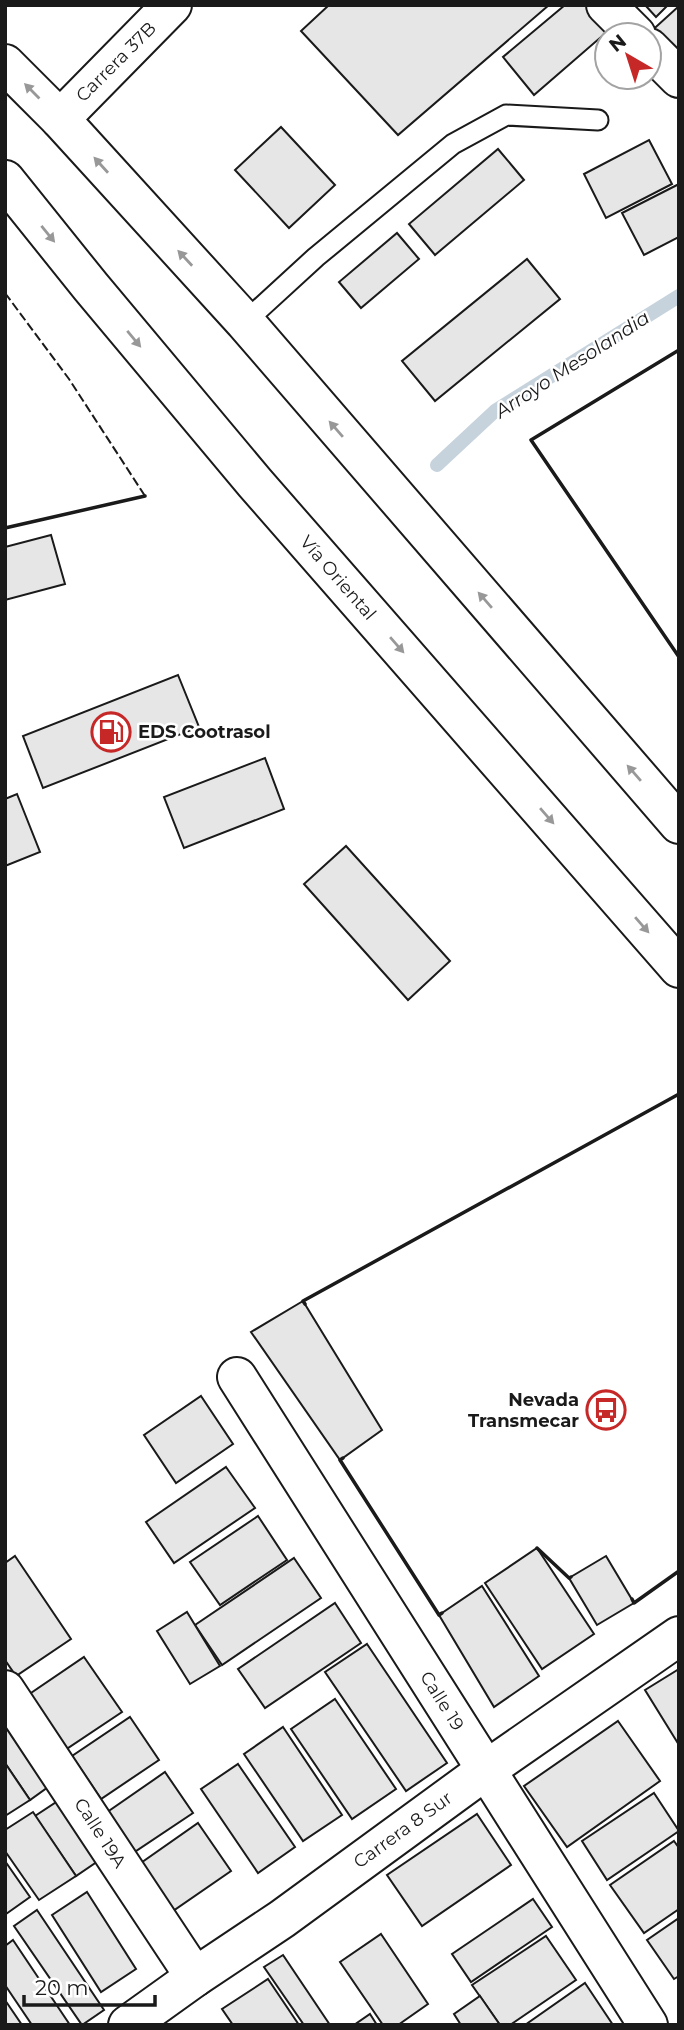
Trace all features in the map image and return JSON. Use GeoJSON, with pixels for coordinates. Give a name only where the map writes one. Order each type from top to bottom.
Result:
{"type":"FeatureCollection","features":[{"type":"Feature","properties":{"kind":"main road","name":"Carrera 37B"},"geometry":{"type":"LineString","coordinates":[[60,119],[172,5]]}},
{"type":"Feature","properties":{"kind":"main road"},"geometry":{"type":"LineString","coordinates":[[606,5],[622,21]]}},
{"type":"Feature","properties":{"kind":"main road"},"geometry":{"type":"LineString","coordinates":[[663,62],[679,78]]}},
{"type":"Feature","properties":{"kind":"main road"},"geometry":{"type":"LineString","coordinates":[[5,64],[60,119],[245,322],[679,824]]}},
{"type":"Feature","properties":{"kind":"main road","name":"Vía Oriental"},"geometry":{"type":"LineString","coordinates":[[5,180],[255,484],[679,968]]}},
{"type":"Feature","properties":{"kind":"main road","name":"Calle 19"},"geometry":{"type":"LineString","coordinates":[[237,1377],[648,2025]]}},
{"type":"Feature","properties":{"kind":"main road","name":"Carrera 8 Sur"},"geometry":{"type":"LineString","coordinates":[[128,2025],[282,1920],[485,1770],[679,1636]]}},
{"type":"Feature","properties":{"kind":"main road","name":"Calle 19A"},"geometry":{"type":"LineString","coordinates":[[5,1690],[195,1977]]}},
{"type":"Feature","properties":{"kind":"lane"},"geometry":{"type":"LineString","coordinates":[[245,322],[316,257],[453,144],[506,115],[598,120]]}},
{"type":"Feature","properties":{"kind":"building"},"geometry":{"type":"Polygon","coordinates":[[[329,5],[549,5],[398,135],[301,31],[329,5]]]}},
{"type":"Feature","properties":{"kind":"building"},"geometry":{"type":"Polygon","coordinates":[[[565,5],[586,5],[600,21],[593,21],[593,44],[534,95],[503,57],[565,5]]]}},
{"type":"Feature","properties":{"kind":"building"},"geometry":{"type":"Polygon","coordinates":[[[645,5],[668,5],[656,17],[645,5]]]}},
{"type":"Feature","properties":{"kind":"building"},"geometry":{"type":"Polygon","coordinates":[[[679,6],[679,70],[663,52],[662,21],[679,6]]]}},
{"type":"Feature","properties":{"kind":"building"},"geometry":{"type":"Polygon","coordinates":[[[281,127],[335,185],[289,228],[235,170],[281,127]]]}},
{"type":"Feature","properties":{"kind":"building"},"geometry":{"type":"Polygon","coordinates":[[[649,140],[672,184],[606,218],[584,174],[649,140]]]}},
{"type":"Feature","properties":{"kind":"building"},"geometry":{"type":"Polygon","coordinates":[[[498,149],[524,180],[435,255],[409,224],[498,149]]]}},
{"type":"Feature","properties":{"kind":"building"},"geometry":{"type":"Polygon","coordinates":[[[679,184],[679,237],[644,255],[622,213],[679,184]]]}},
{"type":"Feature","properties":{"kind":"building"},"geometry":{"type":"Polygon","coordinates":[[[397,233],[419,259],[361,308],[339,282],[397,233]]]}},
{"type":"Feature","properties":{"kind":"building"},"geometry":{"type":"Polygon","coordinates":[[[527,259],[560,299],[435,401],[402,361],[527,259]]]}},
{"type":"Feature","properties":{"kind":"building"},"geometry":{"type":"Polygon","coordinates":[[[51,535],[65,584],[5,600],[5,547],[51,535]]]}},
{"type":"Feature","properties":{"kind":"building","name":"EDS Cootrasol"},"geometry":{"type":"Polygon","coordinates":[[[178,675],[199,727],[43,788],[23,736],[178,675]]]}},
{"type":"Feature","properties":{"kind":"building","name":"EDS Cootrasol"},"geometry":{"type":"Polygon","coordinates":[[[265,758],[284,809],[184,848],[164,797],[265,758]]]}},
{"type":"Feature","properties":{"kind":"building"},"geometry":{"type":"Polygon","coordinates":[[[17,794],[40,852],[5,866],[5,799],[17,794]]]}},
{"type":"Feature","properties":{"kind":"building"},"geometry":{"type":"Polygon","coordinates":[[[346,846],[450,961],[408,1000],[304,884],[346,846]]]}},
{"type":"Feature","properties":{"kind":"building"},"geometry":{"type":"Polygon","coordinates":[[[303,1301],[382,1430],[340,1460],[251,1332],[303,1301]]]}},
{"type":"Feature","properties":{"kind":"building"},"geometry":{"type":"Polygon","coordinates":[[[201,1396],[233,1444],[176,1483],[144,1435],[201,1396]]]}},
{"type":"Feature","properties":{"kind":"building"},"geometry":{"type":"Polygon","coordinates":[[[226,1467],[255,1508],[174,1563],[146,1522],[226,1467]]]}},
{"type":"Feature","properties":{"kind":"building"},"geometry":{"type":"Polygon","coordinates":[[[258,1516],[287,1560],[220,1605],[190,1562],[258,1516]]]}},
{"type":"Feature","properties":{"kind":"building"},"geometry":{"type":"Polygon","coordinates":[[[537,1548],[594,1634],[542,1669],[485,1583],[537,1548]]]}},
{"type":"Feature","properties":{"kind":"building"},"geometry":{"type":"Polygon","coordinates":[[[15,1556],[71,1639],[16,1676],[5,1660],[5,1563],[15,1556]]]}},
{"type":"Feature","properties":{"kind":"building"},"geometry":{"type":"Polygon","coordinates":[[[606,1556],[634,1603],[597,1625],[569,1578],[606,1556]]]}},
{"type":"Feature","properties":{"kind":"building"},"geometry":{"type":"Polygon","coordinates":[[[294,1558],[321,1598],[222,1665],[195,1625],[294,1558]]]}},
{"type":"Feature","properties":{"kind":"building"},"geometry":{"type":"Polygon","coordinates":[[[482,1586],[539,1676],[494,1707],[439,1615],[482,1586]]]}},
{"type":"Feature","properties":{"kind":"building"},"geometry":{"type":"Polygon","coordinates":[[[335,1603],[361,1643],[265,1708],[238,1669],[335,1603]]]}},
{"type":"Feature","properties":{"kind":"building"},"geometry":{"type":"Polygon","coordinates":[[[187,1612],[220,1666],[190,1684],[157,1631],[187,1612]]]}},
{"type":"Feature","properties":{"kind":"building"},"geometry":{"type":"Polygon","coordinates":[[[367,1644],[447,1763],[406,1791],[325,1672],[367,1644]]]}},
{"type":"Feature","properties":{"kind":"building"},"geometry":{"type":"Polygon","coordinates":[[[84,1657],[122,1712],[65,1750],[28,1695],[84,1657]]]}},
{"type":"Feature","properties":{"kind":"building"},"geometry":{"type":"Polygon","coordinates":[[[679,1669],[679,1745],[645,1690],[679,1669]]]}},
{"type":"Feature","properties":{"kind":"building"},"geometry":{"type":"Polygon","coordinates":[[[335,1699],[396,1789],[352,1819],[291,1729],[335,1699]]]}},
{"type":"Feature","properties":{"kind":"building"},"geometry":{"type":"Polygon","coordinates":[[[130,1717],[159,1760],[101,1799],[72,1756],[130,1717]]]}},
{"type":"Feature","properties":{"kind":"building"},"geometry":{"type":"Polygon","coordinates":[[[618,1721],[660,1781],[567,1847],[524,1786],[618,1721]]]}},
{"type":"Feature","properties":{"kind":"building"},"geometry":{"type":"Polygon","coordinates":[[[5,1723],[55,1782],[30,1800],[5,1763],[5,1723]]]}},
{"type":"Feature","properties":{"kind":"building"},"geometry":{"type":"Polygon","coordinates":[[[283,1727],[342,1815],[303,1841],[244,1754],[283,1727]]]}},
{"type":"Feature","properties":{"kind":"building"},"geometry":{"type":"Polygon","coordinates":[[[5,1763],[30,1800],[5,1816],[5,1763]]]}},
{"type":"Feature","properties":{"kind":"building"},"geometry":{"type":"Polygon","coordinates":[[[238,1764],[295,1847],[258,1873],[201,1789],[238,1764]]]}},
{"type":"Feature","properties":{"kind":"building"},"geometry":{"type":"Polygon","coordinates":[[[165,1772],[193,1813],[130,1855],[103,1815],[165,1772]]]}},
{"type":"Feature","properties":{"kind":"building"},"geometry":{"type":"Polygon","coordinates":[[[654,1793],[679,1831],[607,1880],[582,1841],[654,1793]]]}},
{"type":"Feature","properties":{"kind":"building"},"geometry":{"type":"Polygon","coordinates":[[[64,1797],[104,1857],[76,1876],[35,1816],[64,1797]]]}},
{"type":"Feature","properties":{"kind":"building"},"geometry":{"type":"Polygon","coordinates":[[[33,1812],[76,1876],[39,1900],[5,1851],[5,1830],[33,1812]]]}},
{"type":"Feature","properties":{"kind":"building"},"geometry":{"type":"Polygon","coordinates":[[[477,1814],[511,1865],[422,1926],[387,1875],[477,1814]]]}},
{"type":"Feature","properties":{"kind":"building"},"geometry":{"type":"Polygon","coordinates":[[[198,1823],[231,1871],[170,1913],[138,1865],[198,1823]]]}},
{"type":"Feature","properties":{"kind":"building"},"geometry":{"type":"Polygon","coordinates":[[[674,1841],[679,1848],[679,1909],[644,1933],[610,1885],[674,1841]]]}},
{"type":"Feature","properties":{"kind":"building"},"geometry":{"type":"Polygon","coordinates":[[[5,1861],[30,1897],[6,1914],[5,1913],[5,1861]]]}},
{"type":"Feature","properties":{"kind":"building"},"geometry":{"type":"Polygon","coordinates":[[[87,1892],[136,1969],[101,1992],[52,1915],[87,1892]]]}},
{"type":"Feature","properties":{"kind":"building"},"geometry":{"type":"Polygon","coordinates":[[[533,1899],[552,1927],[471,1982],[452,1954],[533,1899]]]}},
{"type":"Feature","properties":{"kind":"building"},"geometry":{"type":"Polygon","coordinates":[[[37,1910],[104,2010],[82,2025],[14,1926],[37,1910]]]}},
{"type":"Feature","properties":{"kind":"building"},"geometry":{"type":"Polygon","coordinates":[[[679,1918],[679,1976],[674,1979],[647,1940],[679,1918]]]}},
{"type":"Feature","properties":{"kind":"building"},"geometry":{"type":"Polygon","coordinates":[[[381,1934],[428,2004],[398,2025],[383,2025],[340,1962],[381,1934]]]}},
{"type":"Feature","properties":{"kind":"building"},"geometry":{"type":"Polygon","coordinates":[[[546,1936],[576,1980],[510,2025],[500,2025],[472,1985],[546,1936]]]}},
{"type":"Feature","properties":{"kind":"building"},"geometry":{"type":"Polygon","coordinates":[[[13,1940],[70,2025],[32,2025],[5,1985],[5,1946],[13,1940]]]}},
{"type":"Feature","properties":{"kind":"building"},"geometry":{"type":"Polygon","coordinates":[[[283,1955],[330,2025],[304,2025],[264,1967],[283,1955]]]}},
{"type":"Feature","properties":{"kind":"building"},"geometry":{"type":"Polygon","coordinates":[[[268,1979],[299,2025],[233,2025],[222,2009],[268,1979]]]}},
{"type":"Feature","properties":{"kind":"building"},"geometry":{"type":"Polygon","coordinates":[[[585,1983],[613,2025],[525,2025],[585,1983]]]}},
{"type":"Feature","properties":{"kind":"building"},"geometry":{"type":"Polygon","coordinates":[[[480,1996],[500,2025],[461,2025],[454,2014],[480,1996]]]}},
{"type":"Feature","properties":{"kind":"building"},"geometry":{"type":"Polygon","coordinates":[[[5,2000],[22,2025],[5,2025],[5,2000]]]}},
{"type":"Feature","properties":{"kind":"building"},"geometry":{"type":"Polygon","coordinates":[[[370,2014],[377,2025],[354,2025],[370,2014]]]}},
{"type":"Feature","properties":{"kind":"waterway","name":"Arroyo Mesolandia"},"geometry":{"type":"LineString","coordinates":[[437,465],[495,411],[679,296]]}},
{"type":"Feature","properties":{"kind":"fence"},"geometry":{"type":"LineString","coordinates":[[5,293],[69,379],[145,496]]}},
{"type":"Feature","properties":{"kind":"wall"},"geometry":{"type":"LineString","coordinates":[[679,350],[531,440],[679,657]]}},
{"type":"Feature","properties":{"kind":"wall"},"geometry":{"type":"LineString","coordinates":[[5,528],[145,496]]}},
{"type":"Feature","properties":{"kind":"wall"},"geometry":{"type":"LineString","coordinates":[[305,1304],[303,1301],[679,1094]]}},
{"type":"Feature","properties":{"kind":"wall"},"geometry":{"type":"LineString","coordinates":[[343,1458],[340,1460],[439,1615],[442,1613]]}},
{"type":"Feature","properties":{"kind":"wall"},"geometry":{"type":"LineString","coordinates":[[537,1548],[571,1577]]}},
{"type":"Feature","properties":{"kind":"wall"},"geometry":{"type":"LineString","coordinates":[[632,1599],[634,1603],[679,1571]]}},
{"type":"Feature","properties":{"kind":"place","name":"EDS Cootrasol"},"geometry":{"type":"Point","coordinates":[111,732]}},
{"type":"Feature","properties":{"kind":"place","name":"Nevada Transmecar"},"geometry":{"type":"Point","coordinates":[606,1410]}}]}
